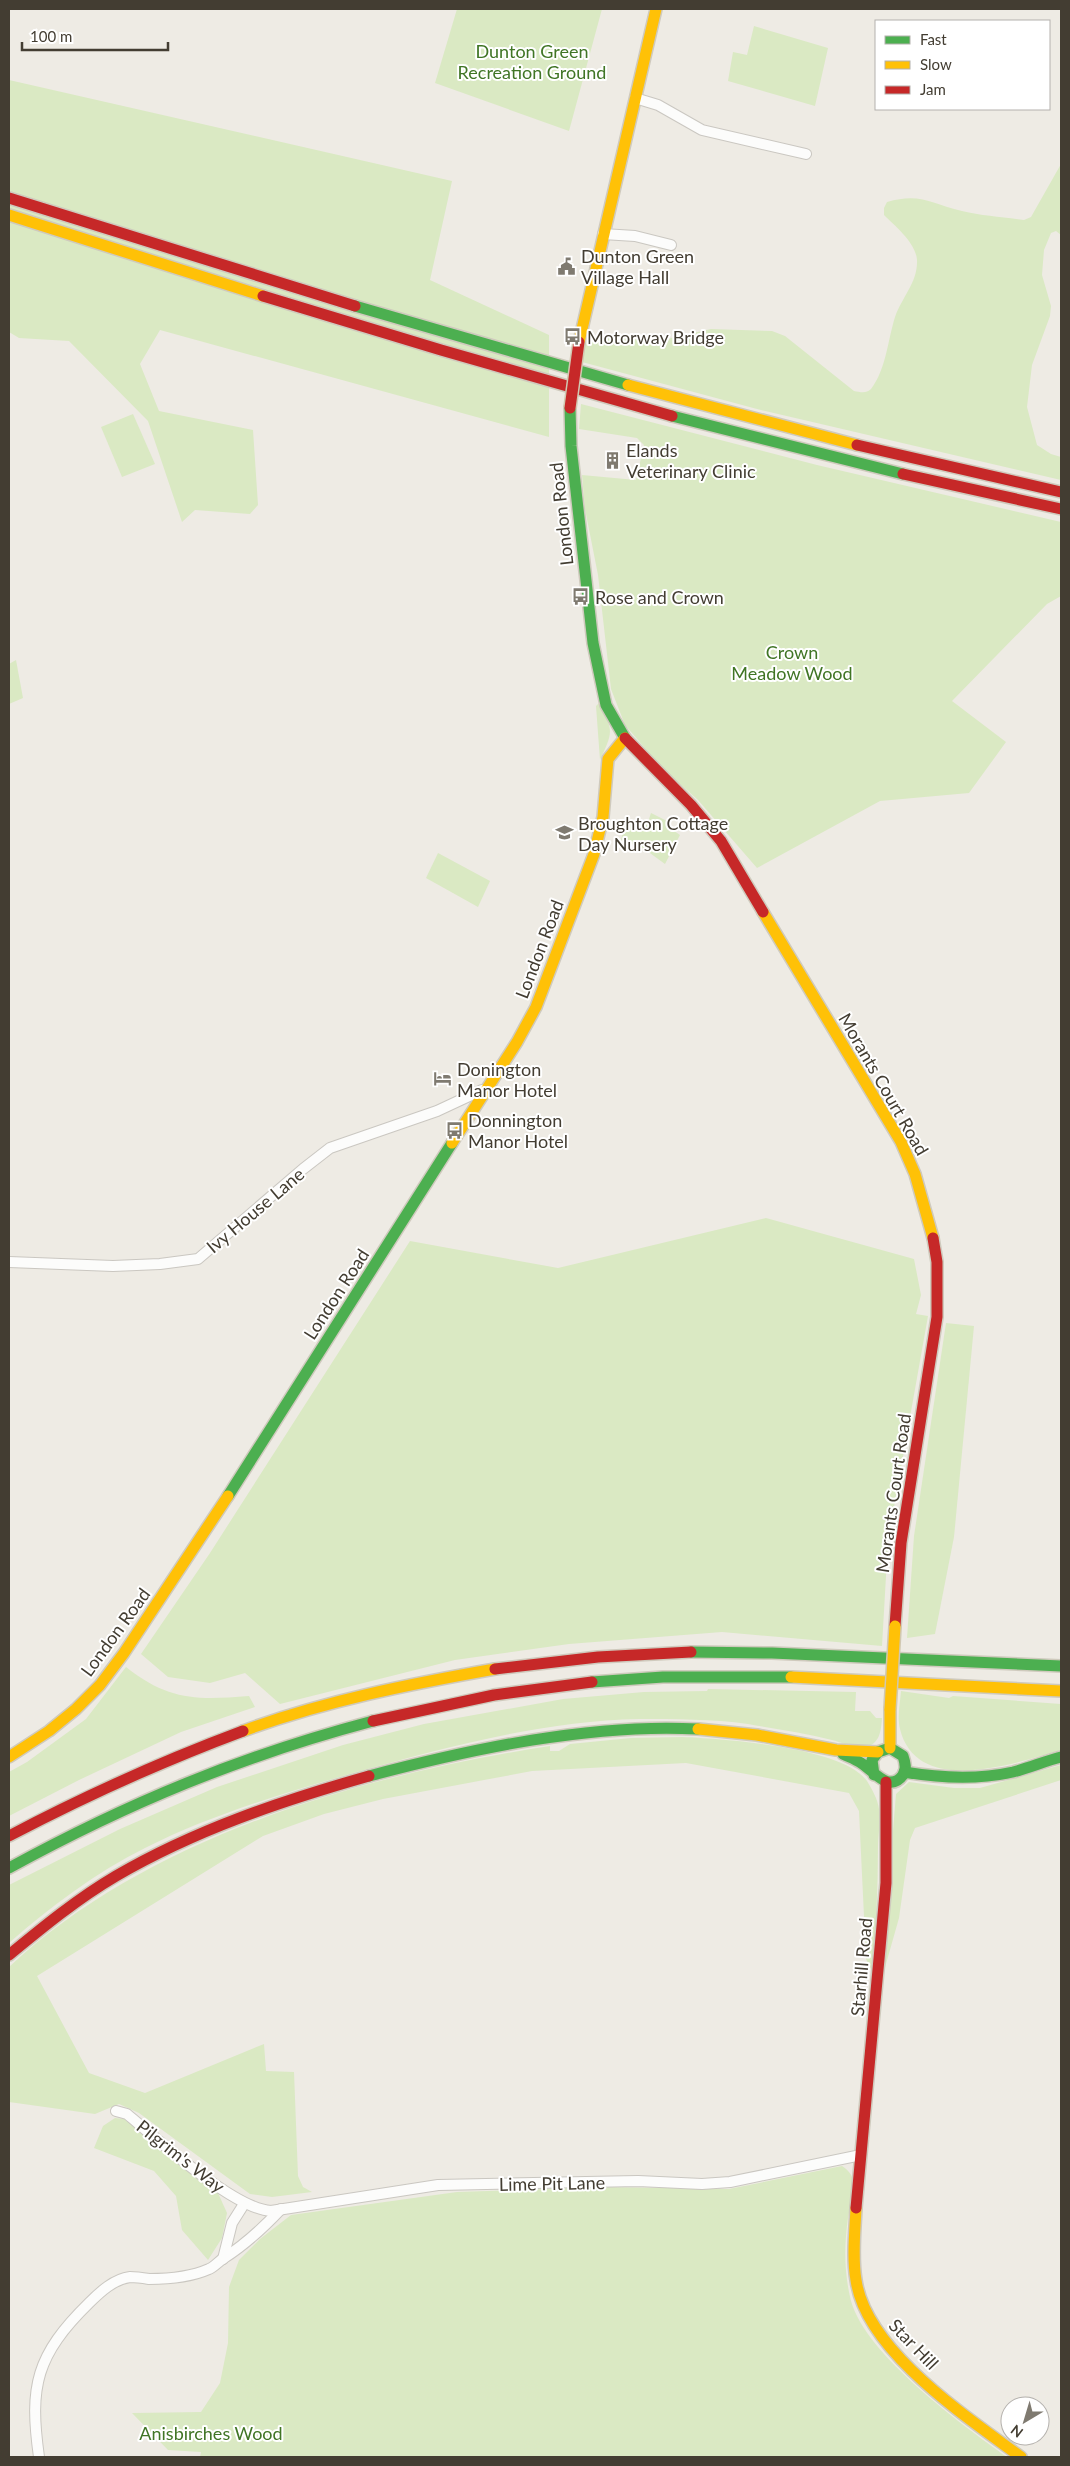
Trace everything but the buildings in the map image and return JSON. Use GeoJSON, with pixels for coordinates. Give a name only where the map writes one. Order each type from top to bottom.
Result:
{"type":"FeatureCollection","features":[{"type":"Feature","properties":{"kind":"main road","name":"London Road"},"geometry":{"type":"LineString","coordinates":[[9,1757],[49,1731],[76,1709],[100,1685],[124,1653],[213,1519],[517,1042],[536,1007],[594,854],[603,817],[608,759],[625,738],[606,705],[596,666],[571,446],[570,408],[579,342],[656,9]]}},
{"type":"Feature","properties":{"kind":"main road"},"geometry":{"type":"LineString","coordinates":[[9,198],[323,298],[587,376],[832,439],[1061,492]]}},
{"type":"Feature","properties":{"kind":"main road"},"geometry":{"type":"LineString","coordinates":[[9,215],[254,293],[588,393],[843,459],[1061,509]]}},
{"type":"Feature","properties":{"kind":"main road","name":"Morants Court Road"},"geometry":{"type":"LineString","coordinates":[[625,738],[692,805],[721,841],[901,1142],[925,1203],[937,1262],[937,1317],[901,1543],[894,1626],[890,1748]]}},
{"type":"Feature","properties":{"kind":"main road"},"geometry":{"type":"LineString","coordinates":[[9,1836],[116,1782],[165,1760],[241,1732],[313,1709],[388,1690],[489,1670],[579,1659],[684,1652],[804,1653],[1061,1666]]}},
{"type":"Feature","properties":{"kind":"main road"},"geometry":{"type":"LineString","coordinates":[[9,1868],[106,1818],[249,1760],[339,1731],[398,1715],[504,1694],[609,1681],[713,1676],[870,1679],[1061,1691]]}},
{"type":"Feature","properties":{"kind":"main road"},"geometry":{"type":"LineString","coordinates":[[9,1955],[60,1912],[115,1875],[176,1844],[297,1798],[417,1764],[552,1738],[629,1729],[676,1728],[730,1731],[778,1738],[841,1752],[878,1752],[890,1748],[903,1756],[906,1766],[904,1772],[897,1780],[886,1782],[841,1752]]}},
{"type":"Feature","properties":{"kind":"main road"},"geometry":{"type":"LineString","coordinates":[[874,1775],[871,1765],[878,1752]]}},
{"type":"Feature","properties":{"kind":"main road"},"geometry":{"type":"LineString","coordinates":[[904,1772],[940,1778],[974,1778],[1014,1772],[1061,1756]]}},
{"type":"Feature","properties":{"kind":"main road","name":"Starhill Road"},"geometry":{"type":"LineString","coordinates":[[861,2155],[886,1883],[886,1782]]}},
{"type":"Feature","properties":{"kind":"main road","name":"Star Hill"},"geometry":{"type":"LineString","coordinates":[[861,2155],[854,2255],[856,2282],[876,2331],[893,2353],[913,2372],[1021,2457]]}},
{"type":"Feature","properties":{"kind":"street"},"geometry":{"type":"LineString","coordinates":[[635,98],[658,105],[702,130],[806,154]]}},
{"type":"Feature","properties":{"kind":"street"},"geometry":{"type":"LineString","coordinates":[[603,234],[635,236],[671,245]]}},
{"type":"Feature","properties":{"kind":"street","name":"Ivy House Lane"},"geometry":{"type":"LineString","coordinates":[[9,1262],[113,1266],[160,1264],[198,1259],[330,1148],[437,1111],[482,1090],[486,1090]]}},
{"type":"Feature","properties":{"kind":"street","name":"Pilgrim's Way"},"geometry":{"type":"LineString","coordinates":[[116,2111],[127,2114],[215,2184],[244,2204]]}},
{"type":"Feature","properties":{"kind":"street","name":"Lime Pit Lane"},"geometry":{"type":"LineString","coordinates":[[244,2204],[261,2210],[281,2209],[438,2185],[638,2181],[702,2184],[730,2182],[861,2155]]}},
{"type":"Feature","properties":{"kind":"street"},"geometry":{"type":"LineString","coordinates":[[223,2259],[232,2223],[244,2204]]}},
{"type":"Feature","properties":{"kind":"street"},"geometry":{"type":"LineString","coordinates":[[39,2457],[34,2418],[39,2378],[45,2358],[55,2340],[70,2322],[94,2298],[116,2281],[130,2277],[173,2278],[210,2269],[239,2250],[281,2209]]}},
{"type":"Feature","properties":{"kind":"green space","name":"Dunton Green Recreation Ground"},"geometry":{"type":"Polygon","coordinates":[[[457,9],[602,9],[569,131],[435,83],[457,9]]]}},
{"type":"Feature","properties":{"kind":"green space"},"geometry":{"type":"Polygon","coordinates":[[[754,26],[828,48],[815,106],[728,81],[733,52],[747,55],[754,26]]]}},
{"type":"Feature","properties":{"kind":"green space"},"geometry":{"type":"Polygon","coordinates":[[[9,80],[452,181],[430,280],[549,335],[549,437],[160,330],[140,364],[159,411],[253,430],[258,505],[250,514],[195,510],[182,522],[148,421],[69,341],[19,338],[9,332],[9,80]]]}},
{"type":"Feature","properties":{"kind":"green space"},"geometry":{"type":"Polygon","coordinates":[[[1061,164],[1061,235],[1056,231],[1051,233],[1044,250],[1042,275],[1051,306],[1050,316],[1032,365],[1027,407],[1037,445],[1051,454],[1061,457],[1061,480],[757,409],[582,362],[585,339],[602,343],[608,337],[658,341],[711,329],[772,331],[785,336],[854,391],[867,392],[871,389],[880,373],[895,317],[917,268],[916,254],[913,247],[884,215],[884,208],[887,202],[908,198],[926,200],[970,213],[1024,220],[1031,217],[1061,164]]]}},
{"type":"Feature","properties":{"kind":"green space","name":"Crown Meadow Wood"},"geometry":{"type":"Polygon","coordinates":[[[581,404],[817,465],[1061,522],[1061,596],[1047,604],[952,701],[1006,742],[969,793],[880,801],[757,868],[698,800],[662,768],[625,725],[611,689],[598,575],[585,509],[582,475],[636,480],[644,445],[637,438],[579,429],[581,404]]]}},
{"type":"Feature","properties":{"kind":"green space"},"geometry":{"type":"Polygon","coordinates":[[[133,414],[155,464],[122,477],[101,427],[133,414]]]}},
{"type":"Feature","properties":{"kind":"green space"},"geometry":{"type":"Polygon","coordinates":[[[16,660],[23,698],[9,704],[9,664],[16,660]]]}},
{"type":"Feature","properties":{"kind":"green space"},"geometry":{"type":"Polygon","coordinates":[[[599,703],[610,732],[600,760],[596,706],[599,703]]]}},
{"type":"Feature","properties":{"kind":"green space"},"geometry":{"type":"Polygon","coordinates":[[[651,813],[669,822],[667,826],[680,835],[665,864],[643,848],[621,840],[626,818],[647,825],[651,813]]]}},
{"type":"Feature","properties":{"kind":"green space"},"geometry":{"type":"Polygon","coordinates":[[[438,853],[490,881],[478,907],[426,878],[438,853]]]}},
{"type":"Feature","properties":{"kind":"green space"},"geometry":{"type":"Polygon","coordinates":[[[766,1218],[914,1259],[921,1295],[916,1314],[928,1316],[888,1541],[882,1646],[722,1632],[569,1644],[455,1660],[280,1704],[245,1673],[210,1683],[168,1677],[141,1654],[210,1553],[410,1241],[558,1268],[766,1218]]]}},
{"type":"Feature","properties":{"kind":"green space"},"geometry":{"type":"Polygon","coordinates":[[[946,1323],[974,1326],[954,1537],[935,1634],[907,1638],[914,1536],[946,1323]]]}},
{"type":"Feature","properties":{"kind":"green space"},"geometry":{"type":"Polygon","coordinates":[[[126,1667],[141,1678],[170,1692],[199,1698],[249,1696],[255,1707],[181,1732],[79,1780],[9,1816],[9,1772],[27,1762],[86,1719],[126,1667]]]}},
{"type":"Feature","properties":{"kind":"green space"},"geometry":{"type":"Polygon","coordinates":[[[708,1689],[856,1692],[855,1711],[870,1711],[876,1718],[882,1718],[879,1737],[869,1746],[860,1747],[811,1735],[734,1722],[639,1719],[603,1721],[529,1730],[456,1746],[350,1774],[272,1798],[220,1815],[170,1836],[108,1868],[41,1916],[9,1943],[9,1885],[120,1829],[217,1787],[343,1745],[424,1724],[563,1699],[644,1692],[707,1691],[708,1689]]]}},
{"type":"Feature","properties":{"kind":"green space"},"geometry":{"type":"Polygon","coordinates":[[[901,1691],[949,1698],[953,1696],[1061,1704],[1061,1750],[1019,1762],[970,1770],[947,1769],[926,1763],[910,1750],[900,1729],[901,1691]]]}},
{"type":"Feature","properties":{"kind":"green space"},"geometry":{"type":"Polygon","coordinates":[[[683,1737],[753,1743],[809,1753],[834,1760],[854,1769],[867,1781],[877,1802],[880,1818],[872,1971],[866,1959],[859,1811],[849,1793],[686,1763],[532,1771],[383,1799],[324,1814],[263,1836],[37,1976],[89,2073],[145,2093],[264,2044],[266,2071],[294,2072],[298,2176],[303,2187],[312,2192],[272,2197],[250,2194],[139,2113],[119,2104],[95,2114],[9,2102],[9,1967],[65,1921],[126,1882],[192,1847],[262,1818],[334,1794],[407,1774],[479,1758],[550,1746],[550,1751],[559,1751],[570,1744],[631,1738],[683,1737]]]}},
{"type":"Feature","properties":{"kind":"green space"},"geometry":{"type":"Polygon","coordinates":[[[1061,1765],[1061,1780],[915,1828],[910,1840],[899,1918],[884,1971],[892,1889],[896,1794],[909,1782],[954,1788],[980,1788],[1061,1765]]]}},
{"type":"Feature","properties":{"kind":"green space"},"geometry":{"type":"Polygon","coordinates":[[[115,2118],[125,2119],[159,2149],[218,2193],[227,2213],[222,2238],[208,2260],[182,2230],[176,2196],[154,2171],[94,2148],[103,2126],[115,2118]]]}},
{"type":"Feature","properties":{"kind":"green space","name":"Anisbirches Wood"},"geometry":{"type":"Polygon","coordinates":[[[842,2166],[852,2176],[853,2181],[845,2260],[851,2301],[860,2322],[875,2344],[895,2366],[942,2408],[1007,2457],[200,2457],[201,2452],[168,2450],[132,2413],[201,2412],[220,2383],[228,2343],[229,2287],[239,2260],[260,2239],[291,2215],[457,2192],[605,2187],[729,2189],[842,2166]]]}},
{"type":"Feature","properties":{"kind":"traffic: fast"},"geometry":{"type":"LineString","coordinates":[[355,306],[628,385]]}},
{"type":"Feature","properties":{"kind":"traffic: fast"},"geometry":{"type":"LineString","coordinates":[[570,408],[571,446],[593,643],[606,705],[625,738]]}},
{"type":"Feature","properties":{"kind":"traffic: fast"},"geometry":{"type":"LineString","coordinates":[[672,416],[903,474]]}},
{"type":"Feature","properties":{"kind":"traffic: fast"},"geometry":{"type":"LineString","coordinates":[[228,1496],[452,1143]]}},
{"type":"Feature","properties":{"kind":"traffic: fast"},"geometry":{"type":"LineString","coordinates":[[691,1652],[772,1653],[1061,1666]]}},
{"type":"Feature","properties":{"kind":"traffic: fast"},"geometry":{"type":"LineString","coordinates":[[592,1682],[663,1677],[791,1677]]}},
{"type":"Feature","properties":{"kind":"traffic: fast"},"geometry":{"type":"LineString","coordinates":[[9,1868],[53,1844],[186,1783],[277,1750],[373,1721]]}},
{"type":"Feature","properties":{"kind":"traffic: fast"},"geometry":{"type":"LineString","coordinates":[[369,1776],[449,1756],[532,1740],[616,1730],[698,1729]]}},
{"type":"Feature","properties":{"kind":"traffic: fast"},"geometry":{"type":"LineString","coordinates":[[843,1754],[866,1766],[871,1770],[876,1775],[881,1779],[892,1782],[898,1780],[904,1773],[903,1756],[890,1748],[878,1752],[872,1760],[874,1775]]}},
{"type":"Feature","properties":{"kind":"traffic: fast"},"geometry":{"type":"LineString","coordinates":[[904,1772],[945,1777],[999,1775],[1061,1757]]}},
{"type":"Feature","properties":{"kind":"traffic: slow"},"geometry":{"type":"LineString","coordinates":[[579,342],[656,9]]}},
{"type":"Feature","properties":{"kind":"traffic: slow"},"geometry":{"type":"LineString","coordinates":[[9,215],[263,296]]}},
{"type":"Feature","properties":{"kind":"traffic: slow"},"geometry":{"type":"LineString","coordinates":[[628,385],[857,445]]}},
{"type":"Feature","properties":{"kind":"traffic: slow"},"geometry":{"type":"LineString","coordinates":[[452,1143],[517,1042],[536,1007],[594,854],[603,817],[608,759],[625,738]]}},
{"type":"Feature","properties":{"kind":"traffic: slow"},"geometry":{"type":"LineString","coordinates":[[763,912],[901,1142],[915,1174],[933,1238]]}},
{"type":"Feature","properties":{"kind":"traffic: slow"},"geometry":{"type":"LineString","coordinates":[[9,1757],[49,1731],[76,1709],[100,1685],[124,1653],[228,1496]]}},
{"type":"Feature","properties":{"kind":"traffic: slow"},"geometry":{"type":"LineString","coordinates":[[890,1709],[895,1626]]}},
{"type":"Feature","properties":{"kind":"traffic: slow"},"geometry":{"type":"LineString","coordinates":[[243,1731],[274,1720],[368,1694],[495,1669]]}},
{"type":"Feature","properties":{"kind":"traffic: slow"},"geometry":{"type":"LineString","coordinates":[[791,1677],[1061,1691]]}},
{"type":"Feature","properties":{"kind":"traffic: slow"},"geometry":{"type":"LineString","coordinates":[[890,1709],[890,1748]]}},
{"type":"Feature","properties":{"kind":"traffic: slow"},"geometry":{"type":"LineString","coordinates":[[698,1729],[757,1735],[836,1750],[878,1752]]}},
{"type":"Feature","properties":{"kind":"traffic: slow"},"geometry":{"type":"LineString","coordinates":[[856,2208],[854,2253],[856,2280],[864,2306],[878,2332],[898,2357],[922,2380],[1021,2457]]}},
{"type":"Feature","properties":{"kind":"traffic: jam"},"geometry":{"type":"LineString","coordinates":[[9,198],[355,306]]}},
{"type":"Feature","properties":{"kind":"traffic: jam"},"geometry":{"type":"LineString","coordinates":[[263,296],[441,350],[672,416]]}},
{"type":"Feature","properties":{"kind":"traffic: jam"},"geometry":{"type":"LineString","coordinates":[[570,408],[579,342]]}},
{"type":"Feature","properties":{"kind":"traffic: jam"},"geometry":{"type":"LineString","coordinates":[[857,445],[1061,492]]}},
{"type":"Feature","properties":{"kind":"traffic: jam"},"geometry":{"type":"LineString","coordinates":[[903,474],[1061,509]]}},
{"type":"Feature","properties":{"kind":"traffic: jam"},"geometry":{"type":"LineString","coordinates":[[625,738],[691,805],[721,841],[763,912]]}},
{"type":"Feature","properties":{"kind":"traffic: jam"},"geometry":{"type":"LineString","coordinates":[[895,1626],[901,1543],[937,1317],[937,1262],[933,1238]]}},
{"type":"Feature","properties":{"kind":"traffic: jam"},"geometry":{"type":"LineString","coordinates":[[495,1669],[598,1657],[691,1652]]}},
{"type":"Feature","properties":{"kind":"traffic: jam"},"geometry":{"type":"LineString","coordinates":[[373,1721],[494,1695],[592,1682]]}},
{"type":"Feature","properties":{"kind":"traffic: jam"},"geometry":{"type":"LineString","coordinates":[[9,1836],[124,1780],[243,1731]]}},
{"type":"Feature","properties":{"kind":"traffic: jam"},"geometry":{"type":"LineString","coordinates":[[9,1955],[88,1894],[116,1876],[176,1844],[271,1806],[369,1776]]}},
{"type":"Feature","properties":{"kind":"traffic: jam"},"geometry":{"type":"LineString","coordinates":[[856,2208],[886,1883],[886,1782]]}},
{"type":"Feature","properties":{"kind":"place","name":"Dunton Green Village Hall"},"geometry":{"type":"Point","coordinates":[567,266]}},
{"type":"Feature","properties":{"kind":"place","name":"Motorway Bridge"},"geometry":{"type":"Point","coordinates":[573,337]}},
{"type":"Feature","properties":{"kind":"place","name":"Elands Veterinary Clinic"},"geometry":{"type":"Point","coordinates":[612,460]}},
{"type":"Feature","properties":{"kind":"place","name":"Rose and Crown"},"geometry":{"type":"Point","coordinates":[581,597]}},
{"type":"Feature","properties":{"kind":"place","name":"Broughton Cottage Day Nursery"},"geometry":{"type":"Point","coordinates":[564,833]}},
{"type":"Feature","properties":{"kind":"place","name":"Donington Manor Hotel"},"geometry":{"type":"Point","coordinates":[443,1079]}},
{"type":"Feature","properties":{"kind":"place","name":"Donnington Manor Hotel"},"geometry":{"type":"Point","coordinates":[454,1130]}}]}
